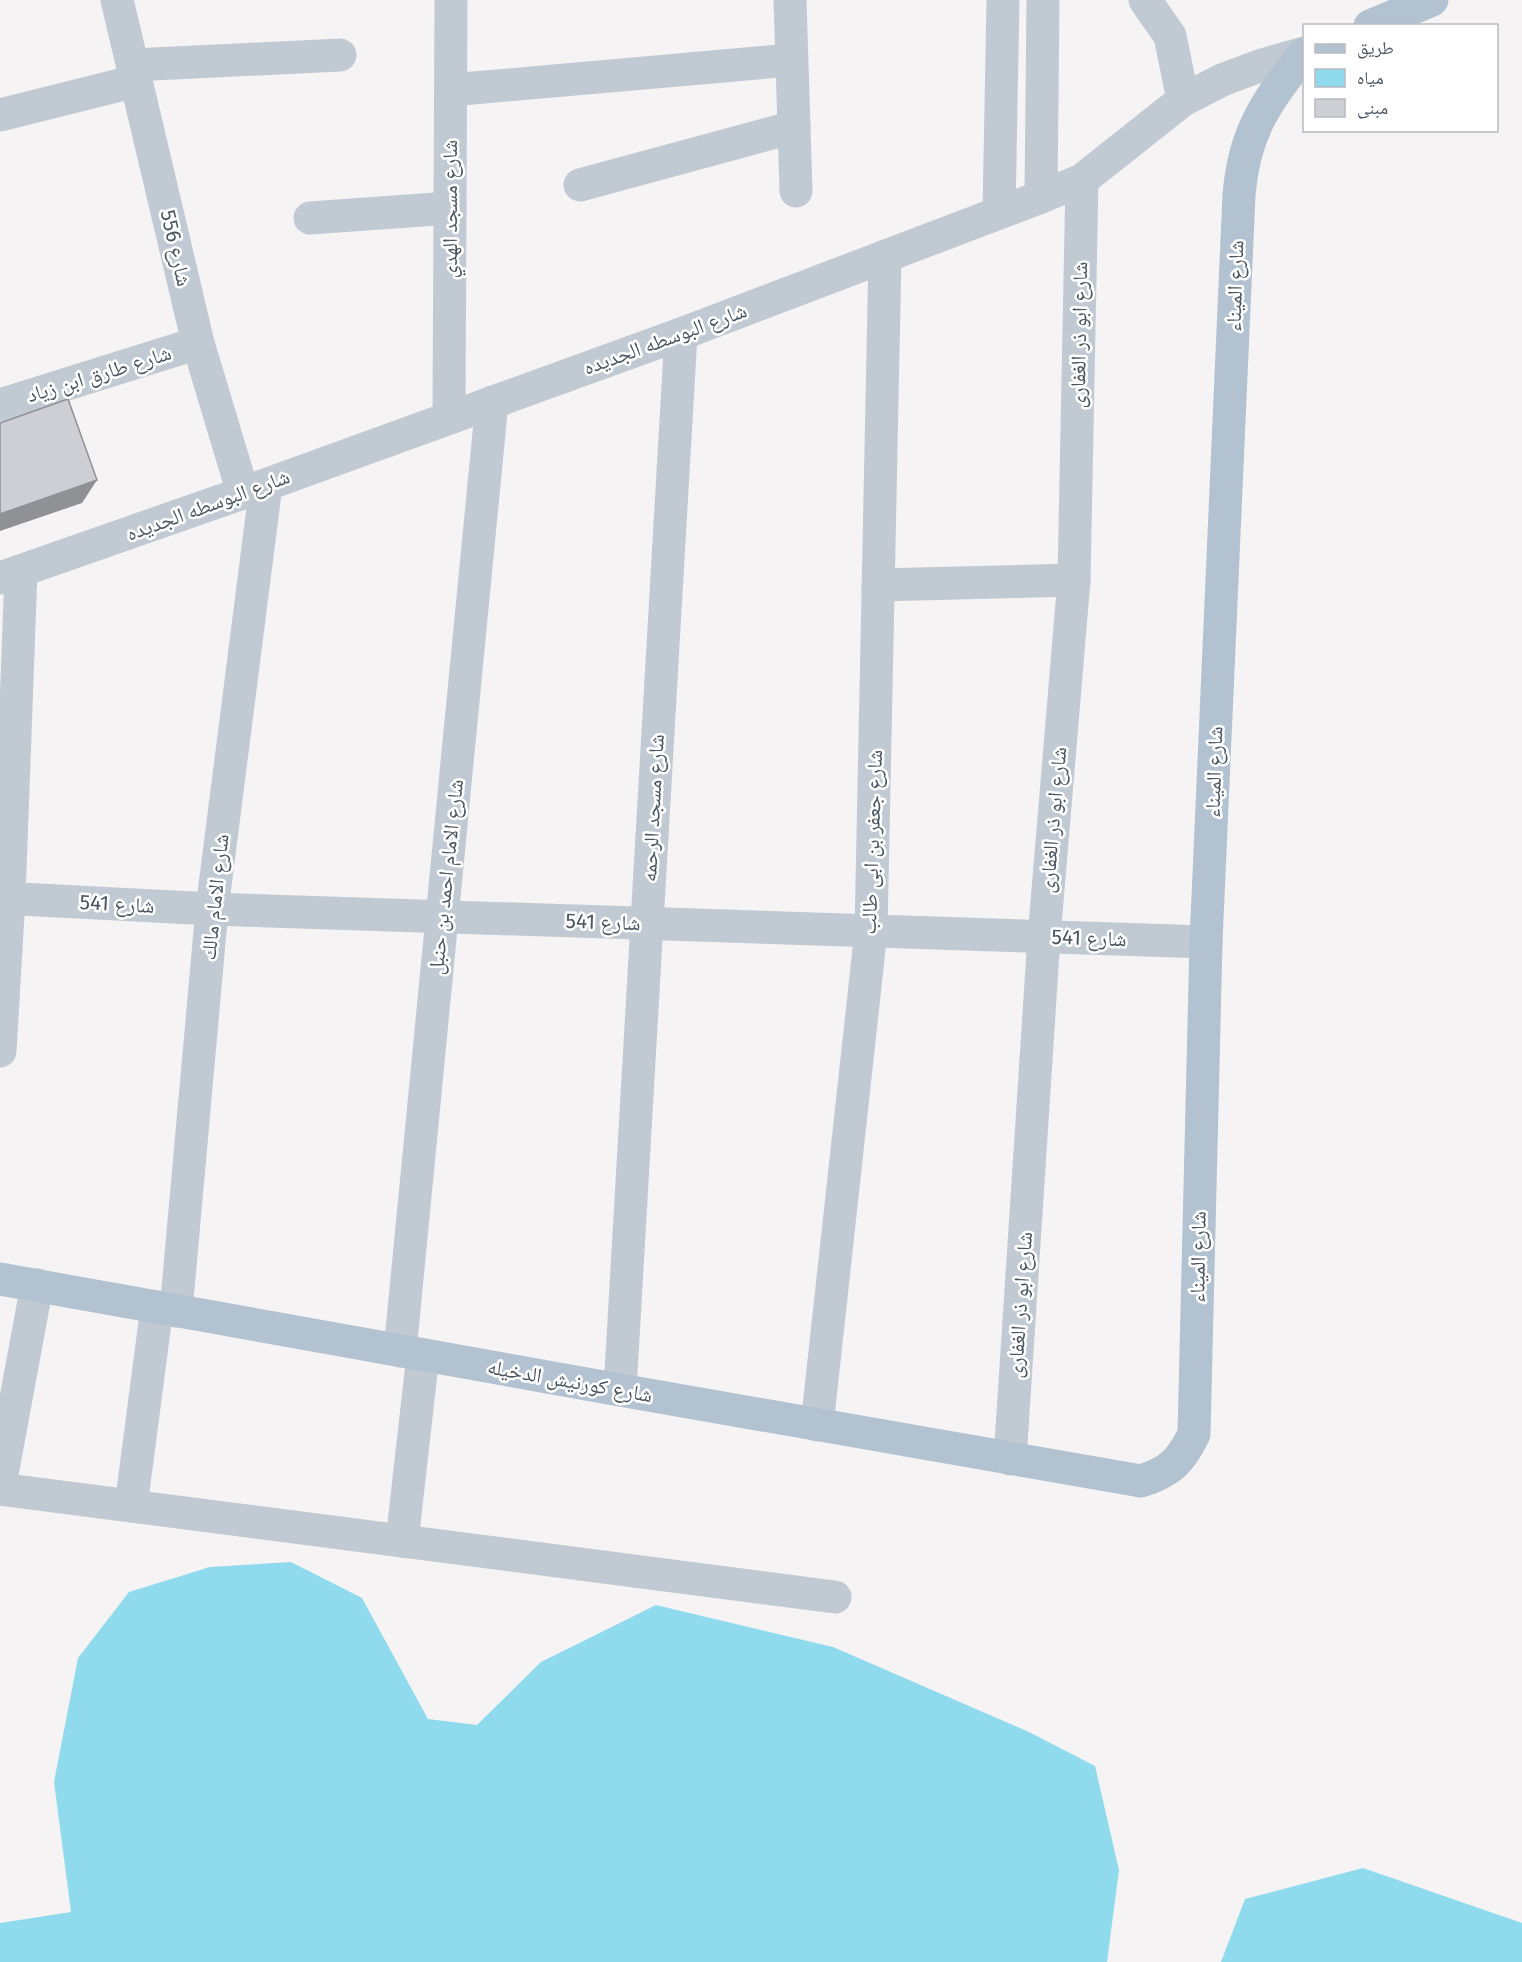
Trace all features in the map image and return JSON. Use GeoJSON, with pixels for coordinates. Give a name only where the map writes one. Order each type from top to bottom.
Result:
{"type":"FeatureCollection","features":[{"type":"Feature","properties":{"kind":"main road"},"geometry":{"type":"LineString","coordinates":[[1374,24],[1421,2]]}},
{"type":"Feature","properties":{"kind":"main road","name":"شارع الميناء"},"geometry":{"type":"LineString","coordinates":[[1141,1481],[1159,1475],[1175,1465],[1194,1434],[1206,942],[1241,169],[1258,119],[1271,96],[1303,56]]}},
{"type":"Feature","properties":{"kind":"main road","name":"شارع كورنيش الدخيله"},"geometry":{"type":"LineString","coordinates":[[0,1279],[1141,1481]]}},
{"type":"Feature","properties":{"kind":"street","name":"شارع 556"},"geometry":{"type":"LineString","coordinates":[[117,0],[198,343],[254,489]]}},
{"type":"Feature","properties":{"kind":"street","name":"شارع مسجد الهدي"},"geometry":{"type":"LineString","coordinates":[[449,418],[451,0]]}},
{"type":"Feature","properties":{"kind":"street"},"geometry":{"type":"LineString","coordinates":[[790,0],[796,190]]}},
{"type":"Feature","properties":{"kind":"street"},"geometry":{"type":"LineString","coordinates":[[999,212],[1004,0]]}},
{"type":"Feature","properties":{"kind":"street"},"geometry":{"type":"LineString","coordinates":[[1041,197],[1043,0]]}},
{"type":"Feature","properties":{"kind":"street"},"geometry":{"type":"LineString","coordinates":[[1145,0],[1170,36],[1183,100]]}},
{"type":"Feature","properties":{"kind":"street","name":"شارع البوسطه الجديده"},"geometry":{"type":"LineString","coordinates":[[10,574],[254,489],[681,334],[1041,197],[1082,180],[1183,100],[1232,76],[1303,54]]}},
{"type":"Feature","properties":{"kind":"street"},"geometry":{"type":"LineString","coordinates":[[0,115],[134,73],[340,56]]}},
{"type":"Feature","properties":{"kind":"street"},"geometry":{"type":"LineString","coordinates":[[451,90],[791,60]]}},
{"type":"Feature","properties":{"kind":"street"},"geometry":{"type":"LineString","coordinates":[[580,185],[794,127]]}},
{"type":"Feature","properties":{"kind":"street","name":"شارع ابو ذر الغفارى"},"geometry":{"type":"LineString","coordinates":[[1010,1459],[1044,937],[1074,580],[1082,180]]}},
{"type":"Feature","properties":{"kind":"street"},"geometry":{"type":"LineString","coordinates":[[310,218],[450,208]]}},
{"type":"Feature","properties":{"kind":"street","name":"شارع جعفر بن ابى طالب"},"geometry":{"type":"LineString","coordinates":[[817,1425],[871,931],[885,256]]}},
{"type":"Feature","properties":{"kind":"street","name":"شارع مسجد الرحمه"},"geometry":{"type":"LineString","coordinates":[[620,1390],[681,334]]}},
{"type":"Feature","properties":{"kind":"street","name":"شارع طارق ابن زياد"},"geometry":{"type":"LineString","coordinates":[[0,405],[198,343]]}},
{"type":"Feature","properties":{"kind":"street","name":"شارع الامام احمد بن حنبل"},"geometry":{"type":"LineString","coordinates":[[402,1541],[411,1353],[442,916],[492,402]]}},
{"type":"Feature","properties":{"kind":"street","name":"شارع الامام مالك"},"geometry":{"type":"LineString","coordinates":[[131,1506],[166,1309],[212,909],[254,489]]}},
{"type":"Feature","properties":{"kind":"street"},"geometry":{"type":"LineString","coordinates":[[0,1051],[10,574]]}},
{"type":"Feature","properties":{"kind":"street"},"geometry":{"type":"LineString","coordinates":[[878,585],[1074,580]]}},
{"type":"Feature","properties":{"kind":"street","name":"شارع 541"},"geometry":{"type":"LineString","coordinates":[[5,898],[212,909],[1206,942]]}},
{"type":"Feature","properties":{"kind":"street"},"geometry":{"type":"LineString","coordinates":[[37,1286],[0,1487],[835,1597]]}},
{"type":"Feature","properties":{"kind":"water"},"geometry":{"type":"Polygon","coordinates":[[[291,1562],[362,1598],[428,1719],[477,1725],[541,1662],[656,1605],[833,1647],[1029,1732],[1095,1766],[1119,1870],[1107,1962],[0,1962],[0,1923],[71,1912],[54,1782],[78,1658],[129,1592],[210,1567],[291,1562]]]}},
{"type":"Feature","properties":{"kind":"water"},"geometry":{"type":"Polygon","coordinates":[[[1363,1868],[1522,1923],[1522,1962],[1221,1962],[1245,1899],[1363,1868]]]}},
{"type":"Feature","properties":{"kind":"building"},"geometry":{"type":"Polygon","coordinates":[[[68,399],[97,480],[0,514],[0,423],[68,399]]]}}]}
